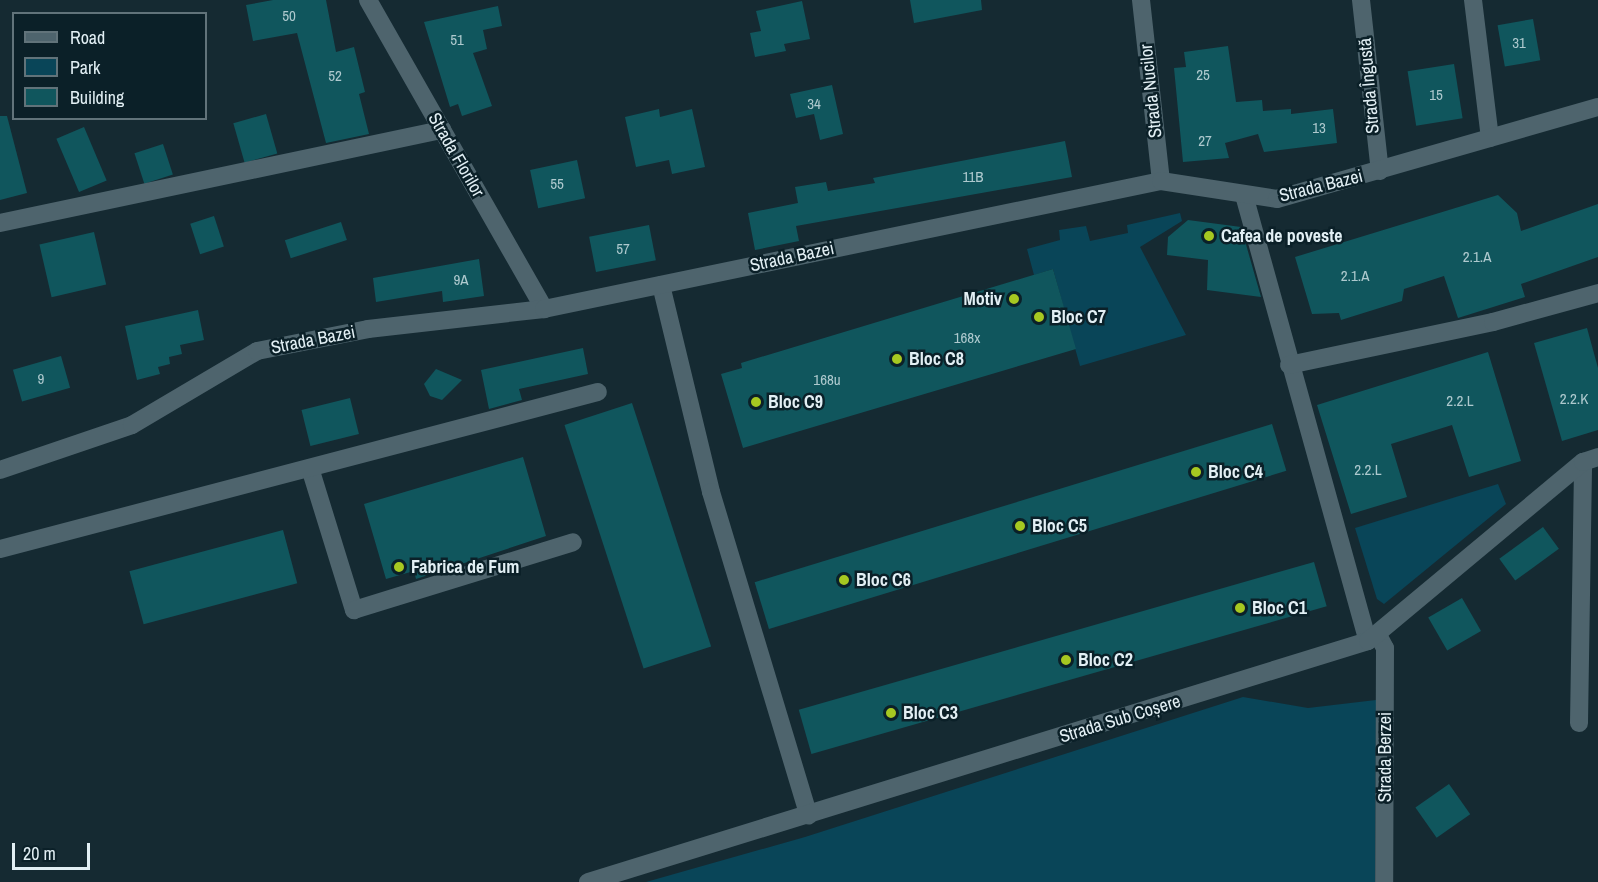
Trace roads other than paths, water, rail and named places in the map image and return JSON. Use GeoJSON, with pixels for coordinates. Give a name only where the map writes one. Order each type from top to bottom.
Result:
{"type":"FeatureCollection","features":[{"type":"Feature","properties":{"kind":"street","name":"Strada Florilor"},"geometry":{"type":"LineString","coordinates":[[368,0],[544,309]]}},
{"type":"Feature","properties":{"kind":"street","name":"Strada Nucilor"},"geometry":{"type":"LineString","coordinates":[[1141,0],[1161,181]]}},
{"type":"Feature","properties":{"kind":"street","name":"Strada Îngustă"},"geometry":{"type":"LineString","coordinates":[[1360,0],[1380,171]]}},
{"type":"Feature","properties":{"kind":"street"},"geometry":{"type":"LineString","coordinates":[[1473,0],[1490,138]]}},
{"type":"Feature","properties":{"kind":"street","name":"Strada Bazei"},"geometry":{"type":"LineString","coordinates":[[0,470],[132,426],[257,351],[368,329],[544,309],[1161,181],[1276,199],[1598,107]]}},
{"type":"Feature","properties":{"kind":"street"},"geometry":{"type":"LineString","coordinates":[[0,223],[442,130]]}},
{"type":"Feature","properties":{"kind":"street","name":"Strada Berzei"},"geometry":{"type":"LineString","coordinates":[[1244,195],[1289,366],[1365,616],[1373,638],[1385,648],[1384,882]]}},
{"type":"Feature","properties":{"kind":"street"},"geometry":{"type":"LineString","coordinates":[[661,285],[678,343],[711,492],[809,816]]}},
{"type":"Feature","properties":{"kind":"street"},"geometry":{"type":"LineString","coordinates":[[1289,366],[1493,322],[1598,293]]}},
{"type":"Feature","properties":{"kind":"street"},"geometry":{"type":"LineString","coordinates":[[0,549],[598,392]]}},
{"type":"Feature","properties":{"kind":"street"},"geometry":{"type":"LineString","coordinates":[[1578,723],[1590,459]]}},
{"type":"Feature","properties":{"kind":"street","name":"Strada Sub Coșere"},"geometry":{"type":"LineString","coordinates":[[588,882],[809,816],[1373,638],[1590,459]]}},
{"type":"Feature","properties":{"kind":"street"},"geometry":{"type":"LineString","coordinates":[[310,468],[354,610],[573,542]]}},
{"type":"Feature","properties":{"kind":"place","name":"Cafea de poveste"},"geometry":{"type":"Point","coordinates":[1209,236]}},
{"type":"Feature","properties":{"kind":"place","name":"Motiv"},"geometry":{"type":"Point","coordinates":[1014,299]}},
{"type":"Feature","properties":{"kind":"place","name":"Bloc C7"},"geometry":{"type":"Point","coordinates":[1039,317]}},
{"type":"Feature","properties":{"kind":"place","name":"Bloc C8"},"geometry":{"type":"Point","coordinates":[897,359]}},
{"type":"Feature","properties":{"kind":"place","name":"Bloc C9"},"geometry":{"type":"Point","coordinates":[756,402]}},
{"type":"Feature","properties":{"kind":"place","name":"Bloc C4"},"geometry":{"type":"Point","coordinates":[1196,472]}},
{"type":"Feature","properties":{"kind":"place","name":"Bloc C5"},"geometry":{"type":"Point","coordinates":[1020,526]}},
{"type":"Feature","properties":{"kind":"place","name":"Fabrica de Fum"},"geometry":{"type":"Point","coordinates":[399,567]}},
{"type":"Feature","properties":{"kind":"place","name":"Bloc C6"},"geometry":{"type":"Point","coordinates":[844,580]}},
{"type":"Feature","properties":{"kind":"place","name":"Bloc C1"},"geometry":{"type":"Point","coordinates":[1240,608]}},
{"type":"Feature","properties":{"kind":"place","name":"Bloc C2"},"geometry":{"type":"Point","coordinates":[1066,660]}},
{"type":"Feature","properties":{"kind":"place","name":"Bloc C3"},"geometry":{"type":"Point","coordinates":[891,713]}}]}
